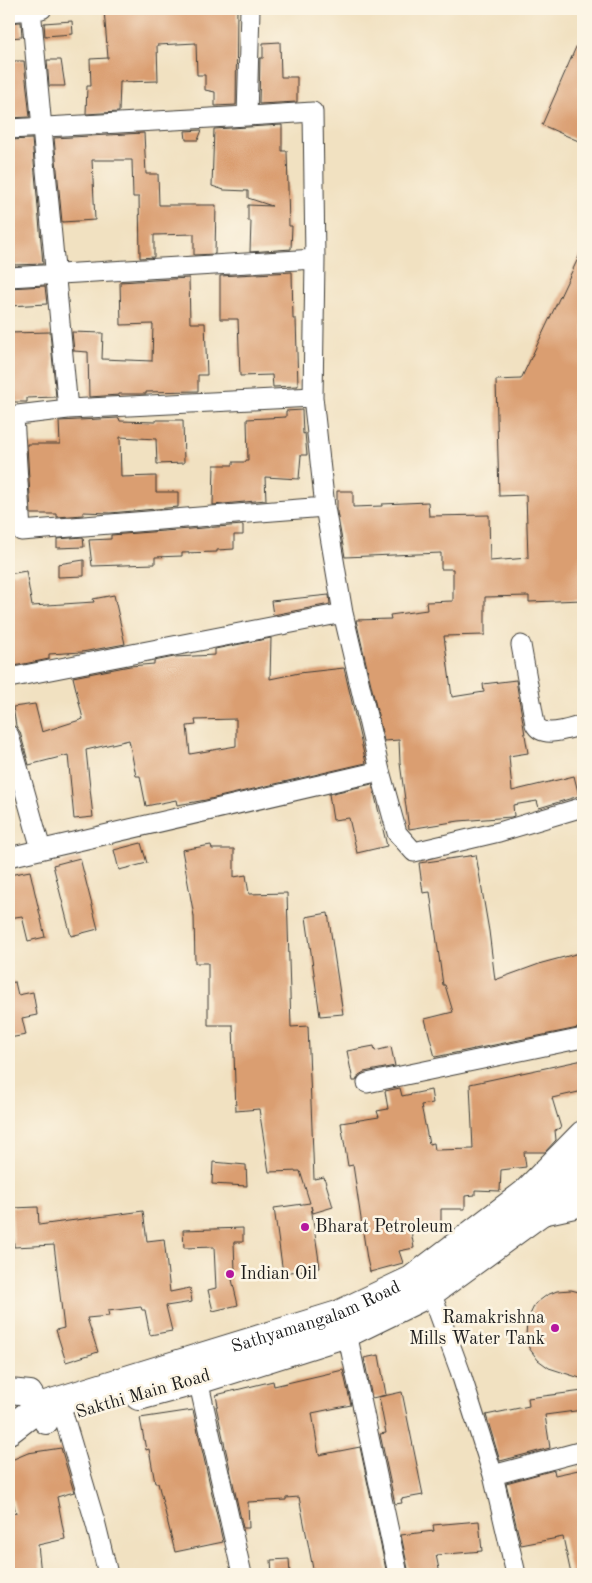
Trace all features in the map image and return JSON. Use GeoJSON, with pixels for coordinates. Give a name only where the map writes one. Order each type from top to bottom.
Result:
{"type":"FeatureCollection","features":[{"type":"Feature","properties":{"kind":"main road","name":"Sathyamangalam Road"},"geometry":{"type":"LineString","coordinates":[[9,1430],[52,1411],[194,1360],[338,1315],[412,1280],[534,1202],[583,1135]]}},
{"type":"Feature","properties":{"kind":"main road","name":"Sakthi Main Road"},"geometry":{"type":"LineString","coordinates":[[9,1450],[52,1411],[198,1380],[347,1333],[432,1292],[534,1202],[583,1163]]}},
{"type":"Feature","properties":{"kind":"main road"},"geometry":{"type":"LineString","coordinates":[[534,1202],[583,1202]]}},
{"type":"Feature","properties":{"kind":"street"},"geometry":{"type":"LineString","coordinates":[[9,12],[35,9],[42,127],[68,409]]}},
{"type":"Feature","properties":{"kind":"street"},"geometry":{"type":"LineString","coordinates":[[248,116],[250,9]]}},
{"type":"Feature","properties":{"kind":"street"},"geometry":{"type":"LineString","coordinates":[[9,129],[313,112],[314,398],[325,507],[343,613],[380,771],[397,833],[414,852],[498,832],[583,807]]}},
{"type":"Feature","properties":{"kind":"street"},"geometry":{"type":"LineString","coordinates":[[9,277],[315,259]]}},
{"type":"Feature","properties":{"kind":"street"},"geometry":{"type":"LineString","coordinates":[[314,398],[68,409],[12,416],[21,531],[325,507]]}},
{"type":"Feature","properties":{"kind":"street"},"geometry":{"type":"LineString","coordinates":[[9,678],[343,613]]}},
{"type":"Feature","properties":{"kind":"street"},"geometry":{"type":"LineString","coordinates":[[521,645],[535,724],[538,728],[542,731],[553,732],[583,725]]}},
{"type":"Feature","properties":{"kind":"street"},"geometry":{"type":"LineString","coordinates":[[9,735],[40,849]]}},
{"type":"Feature","properties":{"kind":"street"},"geometry":{"type":"LineString","coordinates":[[9,856],[380,771]]}},
{"type":"Feature","properties":{"kind":"street"},"geometry":{"type":"LineString","coordinates":[[367,1082],[583,1038]]}},
{"type":"Feature","properties":{"kind":"street"},"geometry":{"type":"LineString","coordinates":[[432,1292],[460,1371],[493,1475],[516,1574]]}},
{"type":"Feature","properties":{"kind":"street"},"geometry":{"type":"LineString","coordinates":[[347,1333],[398,1574]]}},
{"type":"Feature","properties":{"kind":"street"},"geometry":{"type":"LineString","coordinates":[[198,1380],[242,1574]]}},
{"type":"Feature","properties":{"kind":"street"},"geometry":{"type":"LineString","coordinates":[[9,1391],[30,1393],[52,1411],[96,1525],[108,1574]]}},
{"type":"Feature","properties":{"kind":"street"},"geometry":{"type":"LineString","coordinates":[[493,1475],[583,1451]]}},
{"type":"Feature","properties":{"kind":"building"},"geometry":{"type":"Polygon","coordinates":[[[237,9],[236,105],[215,106],[215,92],[205,90],[205,75],[197,75],[196,43],[157,45],[158,81],[120,82],[119,112],[86,114],[87,86],[91,86],[90,59],[108,58],[104,10],[237,9]]]}},
{"type":"Feature","properties":{"kind":"building"},"geometry":{"type":"Polygon","coordinates":[[[72,21],[73,34],[45,36],[44,23],[72,21]]]}},
{"type":"Feature","properties":{"kind":"building"},"geometry":{"type":"Polygon","coordinates":[[[21,22],[22,37],[9,38],[9,23],[21,22]]]}},
{"type":"Feature","properties":{"kind":"building"},"geometry":{"type":"Polygon","coordinates":[[[583,31],[583,143],[542,125],[583,31]]]}},
{"type":"Feature","properties":{"kind":"building"},"geometry":{"type":"Polygon","coordinates":[[[280,42],[281,77],[297,77],[297,102],[259,104],[260,58],[263,58],[263,43],[280,42]]]}},
{"type":"Feature","properties":{"kind":"building"},"geometry":{"type":"Polygon","coordinates":[[[47,60],[61,60],[65,86],[49,86],[47,60]]]}},
{"type":"Feature","properties":{"kind":"building"},"geometry":{"type":"Polygon","coordinates":[[[9,61],[24,61],[30,117],[9,118],[9,61]]]}},
{"type":"Feature","properties":{"kind":"building"},"geometry":{"type":"Polygon","coordinates":[[[282,125],[282,151],[287,151],[289,226],[292,226],[291,249],[250,252],[251,221],[248,221],[248,205],[272,206],[248,198],[248,191],[224,190],[212,186],[214,129],[282,125]]]}},
{"type":"Feature","properties":{"kind":"building"},"geometry":{"type":"Polygon","coordinates":[[[202,130],[198,140],[186,140],[185,131],[202,130]]]}},
{"type":"Feature","properties":{"kind":"building"},"geometry":{"type":"Polygon","coordinates":[[[144,133],[146,174],[158,174],[159,205],[216,205],[215,254],[194,255],[194,234],[154,235],[154,257],[140,258],[139,197],[133,197],[132,160],[92,160],[95,220],[62,222],[54,138],[144,133]]]}},
{"type":"Feature","properties":{"kind":"building"},"geometry":{"type":"Polygon","coordinates":[[[32,139],[43,264],[14,265],[13,258],[9,258],[9,245],[11,245],[9,227],[9,140],[32,139]]]}},
{"type":"Feature","properties":{"kind":"building"},"geometry":{"type":"Polygon","coordinates":[[[583,248],[583,600],[529,602],[529,596],[485,597],[485,635],[444,636],[452,697],[484,692],[483,684],[516,680],[528,753],[509,756],[512,791],[574,776],[579,796],[539,808],[537,801],[513,805],[514,816],[511,817],[459,821],[409,829],[400,763],[399,740],[384,741],[356,620],[391,619],[390,615],[427,610],[426,602],[453,601],[453,569],[441,569],[441,553],[345,557],[337,512],[337,491],[353,491],[353,507],[428,502],[429,516],[489,515],[490,561],[528,558],[526,495],[499,496],[496,380],[521,379],[583,248]]]}},
{"type":"Feature","properties":{"kind":"building"},"geometry":{"type":"Polygon","coordinates":[[[292,272],[293,319],[296,319],[298,386],[273,387],[272,375],[240,376],[238,319],[220,319],[220,276],[292,272]]]}},
{"type":"Feature","properties":{"kind":"building"},"geometry":{"type":"Polygon","coordinates":[[[189,278],[190,323],[205,323],[207,375],[198,375],[198,391],[146,392],[146,394],[89,397],[88,352],[74,351],[72,332],[103,333],[102,359],[152,361],[153,324],[121,325],[120,282],[189,278]]]}},
{"type":"Feature","properties":{"kind":"building"},"geometry":{"type":"Polygon","coordinates":[[[45,286],[47,304],[9,306],[9,288],[45,286]]]}},
{"type":"Feature","properties":{"kind":"building"},"geometry":{"type":"Polygon","coordinates":[[[50,332],[56,397],[27,398],[27,402],[9,402],[9,333],[50,332]]]}},
{"type":"Feature","properties":{"kind":"building"},"geometry":{"type":"Polygon","coordinates":[[[302,410],[303,434],[305,433],[307,455],[301,455],[299,479],[265,477],[266,500],[213,505],[214,465],[233,465],[233,462],[246,462],[248,460],[247,419],[286,417],[286,411],[302,410]]]}},
{"type":"Feature","properties":{"kind":"building"},"geometry":{"type":"Polygon","coordinates":[[[119,418],[120,421],[156,422],[156,420],[183,420],[184,463],[157,464],[156,439],[120,437],[121,477],[156,476],[156,492],[178,492],[178,507],[110,513],[83,512],[83,515],[57,517],[57,514],[31,514],[27,444],[60,444],[59,421],[119,418]]]}},
{"type":"Feature","properties":{"kind":"building"},"geometry":{"type":"Polygon","coordinates":[[[243,525],[243,535],[234,535],[234,549],[217,550],[217,552],[182,553],[182,556],[155,557],[155,564],[92,566],[89,540],[111,539],[111,535],[243,525]]]}},
{"type":"Feature","properties":{"kind":"building"},"geometry":{"type":"Polygon","coordinates":[[[83,537],[84,547],[57,548],[57,539],[83,537]]]}},
{"type":"Feature","properties":{"kind":"building"},"geometry":{"type":"Polygon","coordinates":[[[84,560],[84,576],[58,577],[58,564],[84,560]]]}},
{"type":"Feature","properties":{"kind":"building"},"geometry":{"type":"Polygon","coordinates":[[[26,571],[32,606],[94,602],[93,599],[114,595],[125,644],[82,652],[49,654],[49,659],[9,667],[9,574],[26,571]]]}},
{"type":"Feature","properties":{"kind":"building"},"geometry":{"type":"Polygon","coordinates":[[[329,595],[330,604],[273,615],[271,601],[329,595]]]}},
{"type":"Feature","properties":{"kind":"building"},"geometry":{"type":"Polygon","coordinates":[[[271,638],[270,679],[299,673],[344,668],[366,763],[206,800],[177,805],[176,800],[146,806],[140,776],[136,776],[129,740],[86,750],[93,817],[74,819],[68,755],[29,765],[20,732],[16,726],[13,707],[35,704],[42,732],[83,719],[73,677],[130,666],[154,664],[154,661],[174,657],[215,655],[215,649],[271,638]],[[236,719],[195,720],[196,725],[187,726],[190,754],[236,746],[236,719]]]}},
{"type":"Feature","properties":{"kind":"building"},"geometry":{"type":"Polygon","coordinates":[[[372,784],[387,846],[357,853],[349,818],[333,820],[329,794],[372,784]]]}},
{"type":"Feature","properties":{"kind":"building"},"geometry":{"type":"Polygon","coordinates":[[[141,843],[147,863],[119,870],[114,850],[141,843]]]}},
{"type":"Feature","properties":{"kind":"building"},"geometry":{"type":"Polygon","coordinates":[[[211,845],[212,849],[234,849],[234,877],[246,875],[249,894],[287,893],[291,1027],[308,1026],[314,1179],[324,1177],[333,1207],[313,1213],[311,1206],[320,1268],[283,1273],[274,1208],[310,1203],[300,1171],[269,1172],[259,1109],[236,1111],[233,1025],[208,1025],[208,963],[195,963],[194,916],[182,850],[211,845]]]}},
{"type":"Feature","properties":{"kind":"building"},"geometry":{"type":"Polygon","coordinates":[[[476,855],[495,980],[542,963],[583,952],[583,1027],[435,1057],[425,1019],[453,1012],[445,985],[443,985],[430,892],[423,893],[419,863],[476,855]]]}},
{"type":"Feature","properties":{"kind":"building"},"geometry":{"type":"Polygon","coordinates":[[[80,858],[98,929],[71,936],[53,865],[80,858]]]}},
{"type":"Feature","properties":{"kind":"building"},"geometry":{"type":"Polygon","coordinates":[[[30,871],[45,937],[28,941],[22,916],[9,918],[9,875],[30,871]]]}},
{"type":"Feature","properties":{"kind":"building"},"geometry":{"type":"Polygon","coordinates":[[[328,913],[343,1014],[320,1016],[306,917],[328,913]]]}},
{"type":"Feature","properties":{"kind":"building"},"geometry":{"type":"Polygon","coordinates":[[[15,982],[18,995],[33,992],[37,1015],[22,1018],[26,1035],[9,1038],[9,983],[15,982]]]}},
{"type":"Feature","properties":{"kind":"building"},"geometry":{"type":"Polygon","coordinates":[[[374,1046],[375,1051],[391,1047],[395,1066],[364,1072],[359,1075],[356,1081],[353,1081],[347,1051],[374,1046]]]}},
{"type":"Feature","properties":{"kind":"building"},"geometry":{"type":"Polygon","coordinates":[[[583,1060],[583,1091],[552,1098],[561,1128],[555,1130],[556,1140],[545,1152],[524,1152],[526,1167],[501,1170],[500,1191],[475,1190],[475,1195],[465,1196],[465,1209],[441,1209],[441,1231],[411,1231],[414,1248],[399,1251],[403,1263],[370,1272],[353,1165],[348,1166],[341,1123],[379,1117],[377,1111],[388,1109],[385,1091],[400,1088],[402,1096],[431,1090],[433,1103],[421,1105],[429,1144],[434,1143],[435,1150],[473,1149],[470,1084],[583,1060]]]}},
{"type":"Feature","properties":{"kind":"building"},"geometry":{"type":"Polygon","coordinates":[[[213,1162],[246,1165],[247,1186],[212,1184],[213,1162]]]}},
{"type":"Feature","properties":{"kind":"building"},"geometry":{"type":"Polygon","coordinates":[[[38,1207],[39,1225],[143,1211],[147,1241],[164,1239],[170,1292],[190,1288],[192,1302],[166,1306],[172,1331],[150,1335],[145,1310],[142,1310],[141,1307],[108,1311],[109,1316],[87,1318],[98,1352],[66,1362],[56,1330],[64,1328],[54,1245],[14,1247],[12,1208],[38,1207]]]}},
{"type":"Feature","properties":{"kind":"building"},"geometry":{"type":"Polygon","coordinates":[[[243,1228],[243,1242],[234,1242],[235,1271],[230,1271],[238,1305],[213,1311],[208,1290],[216,1288],[214,1247],[184,1248],[183,1230],[243,1228]]]}},
{"type":"Feature","properties":{"kind":"building","name":"Ramakrishna Mills Water Tank"},"geometry":{"type":"Polygon","coordinates":[[[571,1290],[583,1293],[583,1379],[549,1368],[538,1360],[529,1348],[526,1336],[527,1321],[535,1304],[547,1295],[557,1291],[571,1290]]]}},
{"type":"Feature","properties":{"kind":"building"},"geometry":{"type":"Polygon","coordinates":[[[379,1355],[386,1395],[372,1398],[364,1358],[379,1355]]]}},
{"type":"Feature","properties":{"kind":"building"},"geometry":{"type":"Polygon","coordinates":[[[343,1370],[351,1405],[312,1413],[319,1455],[360,1447],[387,1574],[314,1574],[299,1497],[286,1498],[286,1500],[248,1502],[249,1528],[243,1528],[216,1406],[218,1406],[216,1395],[273,1381],[274,1386],[343,1370]]]}},
{"type":"Feature","properties":{"kind":"building"},"geometry":{"type":"Polygon","coordinates":[[[583,1391],[583,1410],[545,1415],[550,1448],[500,1461],[486,1415],[529,1406],[528,1398],[583,1391]]]}},
{"type":"Feature","properties":{"kind":"building"},"geometry":{"type":"Polygon","coordinates":[[[402,1392],[423,1495],[401,1499],[402,1503],[395,1504],[380,1434],[386,1433],[379,1397],[402,1392]]]}},
{"type":"Feature","properties":{"kind":"building"},"geometry":{"type":"Polygon","coordinates":[[[193,1410],[223,1542],[175,1552],[158,1483],[155,1483],[149,1449],[146,1450],[140,1418],[193,1410]]]}},
{"type":"Feature","properties":{"kind":"building"},"geometry":{"type":"Polygon","coordinates":[[[61,1448],[74,1492],[57,1497],[65,1539],[38,1545],[41,1574],[9,1574],[9,1514],[16,1513],[9,1486],[9,1461],[28,1453],[61,1448]]]}},
{"type":"Feature","properties":{"kind":"building"},"geometry":{"type":"Polygon","coordinates":[[[583,1469],[583,1574],[571,1574],[563,1537],[521,1545],[506,1483],[554,1470],[555,1475],[583,1469]]]}},
{"type":"Feature","properties":{"kind":"building"},"geometry":{"type":"Polygon","coordinates":[[[479,1521],[482,1551],[436,1555],[440,1574],[409,1574],[401,1535],[434,1531],[433,1525],[479,1521]]]}},
{"type":"Feature","properties":{"kind":"building"},"geometry":{"type":"Polygon","coordinates":[[[289,1559],[290,1574],[272,1574],[271,1560],[289,1559]]]}},
{"type":"Feature","properties":{"kind":"place","name":"Bharat Petroleum"},"geometry":{"type":"Point","coordinates":[305,1227]}},
{"type":"Feature","properties":{"kind":"place","name":"Indian Oil"},"geometry":{"type":"Point","coordinates":[230,1274]}},
{"type":"Feature","properties":{"kind":"place","name":"Ramakrishna Mills Water Tank"},"geometry":{"type":"Point","coordinates":[555,1328]}}]}
